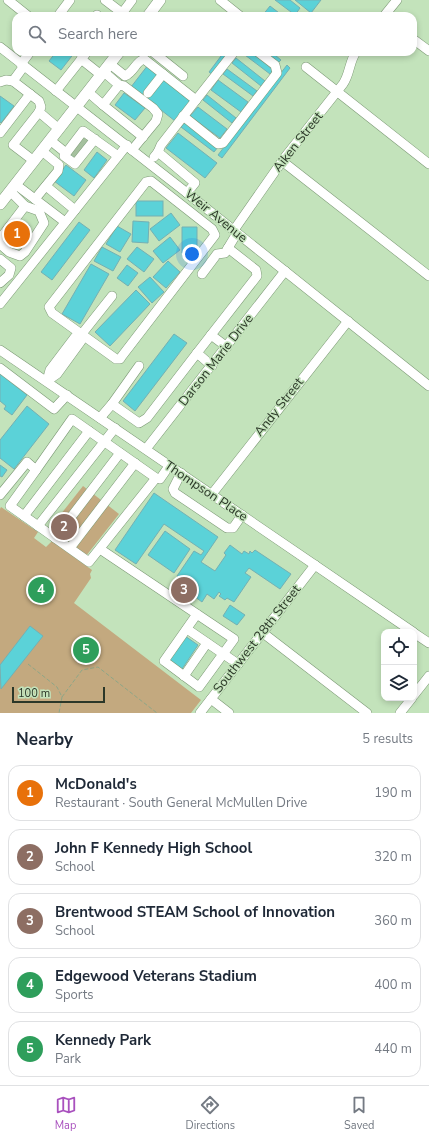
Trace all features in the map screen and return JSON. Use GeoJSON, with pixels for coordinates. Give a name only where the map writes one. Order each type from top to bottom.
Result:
{"type":"FeatureCollection","features":[{"type":"Feature","properties":{"kind":"main road"},"geometry":{"type":"LineString","coordinates":[[151,12],[160,0]]}},
{"type":"Feature","properties":{"kind":"main road"},"geometry":{"type":"LineString","coordinates":[[0,202],[13,188],[116,56]]}},
{"type":"Feature","properties":{"kind":"street"},"geometry":{"type":"LineString","coordinates":[[8,0],[19,3],[25,12]]}},
{"type":"Feature","properties":{"kind":"street"},"geometry":{"type":"LineString","coordinates":[[61,12],[70,0]]}},
{"type":"Feature","properties":{"kind":"street"},"geometry":{"type":"LineString","coordinates":[[105,0],[119,12]]}},
{"type":"Feature","properties":{"kind":"street"},"geometry":{"type":"LineString","coordinates":[[124,12],[132,0]]}},
{"type":"Feature","properties":{"kind":"street"},"geometry":{"type":"LineString","coordinates":[[220,0],[235,12]]}},
{"type":"Feature","properties":{"kind":"street"},"geometry":{"type":"LineString","coordinates":[[387,12],[397,0]]}},
{"type":"Feature","properties":{"kind":"street"},"geometry":{"type":"LineString","coordinates":[[417,42],[429,51]]}},
{"type":"Feature","properties":{"kind":"street","name":"Weir Avenue"},"geometry":{"type":"LineString","coordinates":[[0,48],[111,132],[429,386]]}},
{"type":"Feature","properties":{"kind":"street"},"geometry":{"type":"LineString","coordinates":[[13,81],[28,56]]}},
{"type":"Feature","properties":{"kind":"street"},"geometry":{"type":"LineString","coordinates":[[0,304],[118,156],[144,138],[156,121],[158,114],[153,108],[130,90],[119,85],[105,70],[84,56],[54,89],[39,101]]}},
{"type":"Feature","properties":{"kind":"street"},"geometry":{"type":"LineString","coordinates":[[158,56],[183,76]]}},
{"type":"Feature","properties":{"kind":"street"},"geometry":{"type":"LineString","coordinates":[[149,163],[158,152],[161,145],[231,56]]}},
{"type":"Feature","properties":{"kind":"street"},"geometry":{"type":"LineString","coordinates":[[184,116],[218,144],[222,143],[277,73],[275,65],[263,56]]}},
{"type":"Feature","properties":{"kind":"street","name":"Aiken Street"},"geometry":{"type":"LineString","coordinates":[[228,248],[235,231],[282,161],[348,77],[351,61],[354,56]]}},
{"type":"Feature","properties":{"kind":"street"},"geometry":{"type":"LineString","coordinates":[[105,70],[126,76],[129,75],[141,60],[144,59],[196,100]]}},
{"type":"Feature","properties":{"kind":"street"},"geometry":{"type":"LineString","coordinates":[[306,67],[429,164]]}},
{"type":"Feature","properties":{"kind":"street"},"geometry":{"type":"LineString","coordinates":[[148,93],[163,74]]}},
{"type":"Feature","properties":{"kind":"street"},"geometry":{"type":"LineString","coordinates":[[0,82],[6,80],[13,81],[39,101],[41,107],[39,112],[13,145]]}},
{"type":"Feature","properties":{"kind":"street"},"geometry":{"type":"LineString","coordinates":[[103,105],[119,85]]}},
{"type":"Feature","properties":{"kind":"street"},"geometry":{"type":"LineString","coordinates":[[88,92],[144,138]]}},
{"type":"Feature","properties":{"kind":"street"},"geometry":{"type":"LineString","coordinates":[[30,94],[0,133],[34,161]]}},
{"type":"Feature","properties":{"kind":"street"},"geometry":{"type":"LineString","coordinates":[[39,112],[58,129]]}},
{"type":"Feature","properties":{"kind":"street"},"geometry":{"type":"LineString","coordinates":[[81,147],[111,132]]}},
{"type":"Feature","properties":{"kind":"street"},"geometry":{"type":"LineString","coordinates":[[50,140],[118,156]]}},
{"type":"Feature","properties":{"kind":"street"},"geometry":{"type":"LineString","coordinates":[[35,199],[58,171],[59,165],[42,151]]}},
{"type":"Feature","properties":{"kind":"street"},"geometry":{"type":"LineString","coordinates":[[158,152],[195,183],[188,193]]}},
{"type":"Feature","properties":{"kind":"street"},"geometry":{"type":"LineString","coordinates":[[282,161],[429,276]]}},
{"type":"Feature","properties":{"kind":"street"},"geometry":{"type":"LineString","coordinates":[[151,181],[212,229],[215,235],[120,359],[116,359],[81,335],[52,313],[49,307],[146,182],[151,181]]}},
{"type":"Feature","properties":{"kind":"street"},"geometry":{"type":"LineString","coordinates":[[46,186],[75,210]]}},
{"type":"Feature","properties":{"kind":"street"},"geometry":{"type":"LineString","coordinates":[[13,188],[35,199],[65,222]]}},
{"type":"Feature","properties":{"kind":"street"},"geometry":{"type":"LineString","coordinates":[[13,188],[25,206],[39,211],[44,222],[58,232]]}},
{"type":"Feature","properties":{"kind":"street"},"geometry":{"type":"LineString","coordinates":[[0,239],[25,206]]}},
{"type":"Feature","properties":{"kind":"street"},"geometry":{"type":"LineString","coordinates":[[20,256],[25,252],[44,222]]}},
{"type":"Feature","properties":{"kind":"street"},"geometry":{"type":"LineString","coordinates":[[0,244],[9,252],[20,256],[31,266]]}},
{"type":"Feature","properties":{"kind":"street"},"geometry":{"type":"LineString","coordinates":[[112,404],[139,424],[147,418],[257,276],[256,270],[228,248],[224,254],[217,254],[202,274]]}},
{"type":"Feature","properties":{"kind":"street"},"geometry":{"type":"LineString","coordinates":[[0,259],[11,268],[9,275],[0,283]]}},
{"type":"Feature","properties":{"kind":"street","name":"Darson Marie Drive"},"geometry":{"type":"LineString","coordinates":[[146,449],[285,271]]}},
{"type":"Feature","properties":{"kind":"street"},"geometry":{"type":"LineString","coordinates":[[46,381],[57,374],[81,341],[81,335],[112,296]]}},
{"type":"Feature","properties":{"kind":"street","name":"Andy Street"},"geometry":{"type":"LineString","coordinates":[[212,494],[348,320]]}},
{"type":"Feature","properties":{"kind":"street"},"geometry":{"type":"LineString","coordinates":[[211,335],[227,347]]}},
{"type":"Feature","properties":{"kind":"street","name":"Thompson Place"},"geometry":{"type":"LineString","coordinates":[[0,350],[409,629]]}},
{"type":"Feature","properties":{"kind":"street"},"geometry":{"type":"LineString","coordinates":[[197,352],[212,366]]}},
{"type":"Feature","properties":{"kind":"street"},"geometry":{"type":"LineString","coordinates":[[100,418],[112,404],[139,366]]}},
{"type":"Feature","properties":{"kind":"street"},"geometry":{"type":"LineString","coordinates":[[0,368],[54,409],[66,395]]}},
{"type":"Feature","properties":{"kind":"street"},"geometry":{"type":"LineString","coordinates":[[84,406],[10,506],[89,562],[156,478]]}},
{"type":"Feature","properties":{"kind":"street"},"geometry":{"type":"LineString","coordinates":[[73,419],[156,478],[160,479],[169,466]]}},
{"type":"Feature","properties":{"kind":"street"},"geometry":{"type":"LineString","coordinates":[[38,526],[115,428]]}},
{"type":"Feature","properties":{"kind":"street"},"geometry":{"type":"LineString","coordinates":[[24,516],[89,431]]}},
{"type":"Feature","properties":{"kind":"street"},"geometry":{"type":"LineString","coordinates":[[55,538],[120,453]]}},
{"type":"Feature","properties":{"kind":"street"},"geometry":{"type":"LineString","coordinates":[[2,493],[27,462],[36,470]]}},
{"type":"Feature","properties":{"kind":"street"},"geometry":{"type":"LineString","coordinates":[[70,548],[135,463]]}},
{"type":"Feature","properties":{"kind":"street"},"geometry":{"type":"LineString","coordinates":[[181,473],[173,489],[180,496],[227,528],[234,528],[242,515]]}},
{"type":"Feature","properties":{"kind":"street"},"geometry":{"type":"LineString","coordinates":[[100,548],[234,639],[199,687],[164,661],[197,614]]}},
{"type":"Feature","properties":{"kind":"street","name":"Southwest 28th Street"},"geometry":{"type":"LineString","coordinates":[[200,713],[315,565]]}},
{"type":"Feature","properties":{"kind":"street"},"geometry":{"type":"LineString","coordinates":[[186,629],[238,664]]}},
{"type":"Feature","properties":{"kind":"street"},"geometry":{"type":"LineString","coordinates":[[263,633],[367,713]]}},
{"type":"Feature","properties":{"kind":"street","name":"Thompson Place"},"geometry":{"type":"LineString","coordinates":[[417,635],[429,643]]}},
{"type":"Feature","properties":{"kind":"street"},"geometry":{"type":"LineString","coordinates":[[184,676],[207,643]]}},
{"type":"Feature","properties":{"kind":"street"},"geometry":{"type":"LineString","coordinates":[[417,691],[429,676]]}},
{"type":"Feature","properties":{"kind":"street"},"geometry":{"type":"LineString","coordinates":[[211,699],[229,713]]}},
{"type":"Feature","properties":{"kind":"street"},"geometry":{"type":"LineString","coordinates":[[400,713],[410,701]]}},
{"type":"Feature","properties":{"kind":"path"},"geometry":{"type":"LineString","coordinates":[[28,664],[57,687],[62,697]]}},
{"type":"Feature","properties":{"kind":"path"},"geometry":{"type":"LineString","coordinates":[[59,713],[62,697],[82,670],[98,667],[157,713]]}},
{"type":"Feature","properties":{"kind":"shaded area"},"geometry":{"type":"Polygon","coordinates":[[[83,486],[119,514],[82,561],[46,533],[83,486]]]}},
{"type":"Feature","properties":{"kind":"shaded area"},"geometry":{"type":"Polygon","coordinates":[[[1,507],[38,532],[34,538],[46,547],[52,541],[92,570],[90,574],[91,578],[74,603],[201,700],[191,713],[0,713],[1,507]]]}},
{"type":"Feature","properties":{"kind":"building"},"geometry":{"type":"Polygon","coordinates":[[[275,0],[290,0],[300,8],[297,12],[291,12],[275,0]]]}},
{"type":"Feature","properties":{"kind":"building"},"geometry":{"type":"Polygon","coordinates":[[[295,0],[321,0],[312,12],[295,0]]]}},
{"type":"Feature","properties":{"kind":"building"},"geometry":{"type":"Polygon","coordinates":[[[270,6],[278,12],[265,12],[270,6]]]}},
{"type":"Feature","properties":{"kind":"building"},"geometry":{"type":"Polygon","coordinates":[[[53,56],[72,56],[61,70],[49,61],[53,56]]]}},
{"type":"Feature","properties":{"kind":"building"},"geometry":{"type":"Polygon","coordinates":[[[221,56],[227,56],[213,75],[209,72],[221,56]]]}},
{"type":"Feature","properties":{"kind":"building"},"geometry":{"type":"Polygon","coordinates":[[[246,56],[256,56],[273,70],[270,74],[246,56]]]}},
{"type":"Feature","properties":{"kind":"building"},"geometry":{"type":"Polygon","coordinates":[[[268,56],[276,56],[281,60],[278,63],[268,56]]]}},
{"type":"Feature","properties":{"kind":"building"},"geometry":{"type":"Polygon","coordinates":[[[236,58],[265,81],[261,86],[232,63],[236,58]]]}},
{"type":"Feature","properties":{"kind":"building"},"geometry":{"type":"Polygon","coordinates":[[[148,65],[159,73],[142,95],[131,87],[148,65]]]}},
{"type":"Feature","properties":{"kind":"building"},"geometry":{"type":"Polygon","coordinates":[[[287,65],[290,68],[222,158],[218,155],[287,65]]]}},
{"type":"Feature","properties":{"kind":"building"},"geometry":{"type":"Polygon","coordinates":[[[227,69],[257,91],[253,96],[223,74],[227,69]]]}},
{"type":"Feature","properties":{"kind":"building"},"geometry":{"type":"Polygon","coordinates":[[[163,79],[191,101],[175,121],[147,99],[163,79]]]}},
{"type":"Feature","properties":{"kind":"building"},"geometry":{"type":"Polygon","coordinates":[[[218,80],[248,102],[241,112],[211,90],[218,80]]]}},
{"type":"Feature","properties":{"kind":"building"},"geometry":{"type":"Polygon","coordinates":[[[124,93],[145,108],[135,120],[115,105],[124,93]]]}},
{"type":"Feature","properties":{"kind":"building"},"geometry":{"type":"Polygon","coordinates":[[[207,95],[236,118],[232,123],[203,100],[207,95]]]}},
{"type":"Feature","properties":{"kind":"building"},"geometry":{"type":"Polygon","coordinates":[[[0,96],[14,106],[1,123],[0,122],[0,96]]]}},
{"type":"Feature","properties":{"kind":"building"},"geometry":{"type":"Polygon","coordinates":[[[198,107],[227,129],[220,138],[190,116],[198,107]]]}},
{"type":"Feature","properties":{"kind":"building"},"geometry":{"type":"Polygon","coordinates":[[[185,122],[218,147],[214,152],[181,127],[185,122]]]}},
{"type":"Feature","properties":{"kind":"building"},"geometry":{"type":"Polygon","coordinates":[[[178,133],[217,163],[205,178],[166,148],[178,133]]]}},
{"type":"Feature","properties":{"kind":"building"},"geometry":{"type":"Polygon","coordinates":[[[84,134],[90,139],[74,160],[68,156],[84,134]]]}},
{"type":"Feature","properties":{"kind":"building"},"geometry":{"type":"Polygon","coordinates":[[[97,152],[107,160],[94,178],[84,170],[97,152]]]}},
{"type":"Feature","properties":{"kind":"building"},"geometry":{"type":"Polygon","coordinates":[[[66,165],[86,180],[74,196],[54,181],[66,165]]]}},
{"type":"Feature","properties":{"kind":"building"},"geometry":{"type":"Polygon","coordinates":[[[136,201],[163,201],[163,216],[136,216],[136,201]]]}},
{"type":"Feature","properties":{"kind":"building"},"geometry":{"type":"Polygon","coordinates":[[[171,213],[180,225],[159,241],[150,229],[171,213]]]}},
{"type":"Feature","properties":{"kind":"building"},"geometry":{"type":"Polygon","coordinates":[[[19,219],[30,226],[14,249],[5,242],[19,219]]]}},
{"type":"Feature","properties":{"kind":"building"},"geometry":{"type":"Polygon","coordinates":[[[133,221],[149,222],[148,243],[132,242],[133,221]]]}},
{"type":"Feature","properties":{"kind":"building"},"geometry":{"type":"Polygon","coordinates":[[[79,222],[90,230],[52,280],[41,272],[79,222]]]}},
{"type":"Feature","properties":{"kind":"building"},"geometry":{"type":"Polygon","coordinates":[[[117,226],[131,234],[120,252],[106,244],[117,226]]]}},
{"type":"Feature","properties":{"kind":"building"},"geometry":{"type":"Polygon","coordinates":[[[182,227],[197,227],[197,254],[182,253],[182,227]]]}},
{"type":"Feature","properties":{"kind":"building"},"geometry":{"type":"Polygon","coordinates":[[[170,237],[180,250],[163,263],[153,251],[170,237]]]}},
{"type":"Feature","properties":{"kind":"building"},"geometry":{"type":"Polygon","coordinates":[[[102,247],[121,257],[113,271],[94,261],[102,247]]]}},
{"type":"Feature","properties":{"kind":"building"},"geometry":{"type":"Polygon","coordinates":[[[137,247],[154,259],[144,272],[127,259],[137,247]]]}},
{"type":"Feature","properties":{"kind":"building"},"geometry":{"type":"Polygon","coordinates":[[[168,261],[180,272],[166,288],[153,277],[168,261]]]}},
{"type":"Feature","properties":{"kind":"building"},"geometry":{"type":"Polygon","coordinates":[[[91,264],[109,274],[80,324],[62,314],[91,264]]]}},
{"type":"Feature","properties":{"kind":"building"},"geometry":{"type":"Polygon","coordinates":[[[127,265],[138,273],[128,286],[117,278],[127,265]]]}},
{"type":"Feature","properties":{"kind":"building"},"geometry":{"type":"Polygon","coordinates":[[[150,277],[164,292],[152,303],[138,287],[150,277]]]}},
{"type":"Feature","properties":{"kind":"building"},"geometry":{"type":"Polygon","coordinates":[[[136,290],[150,304],[110,346],[95,332],[136,290]]]}},
{"type":"Feature","properties":{"kind":"building"},"geometry":{"type":"Polygon","coordinates":[[[174,334],[187,343],[135,411],[123,401],[174,334]]]}},
{"type":"Feature","properties":{"kind":"building"},"geometry":{"type":"Polygon","coordinates":[[[0,374],[27,395],[12,415],[4,409],[6,406],[0,401],[0,374]]]}},
{"type":"Feature","properties":{"kind":"building"},"geometry":{"type":"Polygon","coordinates":[[[27,406],[49,424],[14,469],[0,458],[0,440],[27,406]]]}},
{"type":"Feature","properties":{"kind":"building"},"geometry":{"type":"Polygon","coordinates":[[[0,465],[7,470],[2,477],[0,476],[0,465]]]}},
{"type":"Feature","properties":{"kind":"building"},"geometry":{"type":"Polygon","coordinates":[[[154,493],[218,537],[201,562],[215,571],[226,555],[224,553],[230,545],[242,554],[244,551],[249,554],[250,551],[252,553],[255,550],[291,574],[280,589],[249,568],[245,573],[251,577],[234,602],[227,598],[225,600],[219,596],[221,594],[219,592],[214,599],[207,594],[202,602],[183,588],[186,583],[177,576],[194,551],[201,555],[204,551],[164,524],[136,564],[115,550],[154,493]]]}},
{"type":"Feature","properties":{"kind":"building"},"geometry":{"type":"Polygon","coordinates":[[[165,531],[190,549],[174,573],[148,555],[165,531]]]}},
{"type":"Feature","properties":{"kind":"building"},"geometry":{"type":"Polygon","coordinates":[[[230,605],[245,615],[237,625],[223,616],[230,605]]]}},
{"type":"Feature","properties":{"kind":"building"},"geometry":{"type":"Polygon","coordinates":[[[30,626],[43,636],[1,689],[0,665],[30,626]]]}},
{"type":"Feature","properties":{"kind":"building"},"geometry":{"type":"Polygon","coordinates":[[[185,636],[198,645],[182,669],[169,660],[185,636]]]}},
{"type":"Feature","properties":{"kind":"tunnel"},"geometry":{"type":"LineString","coordinates":[[81,139],[86,143]]}},
{"type":"Feature","properties":{"kind":"tunnel"},"geometry":{"type":"LineString","coordinates":[[76,145],[82,149]]}},
{"type":"Feature","properties":{"kind":"tunnel"},"geometry":{"type":"LineString","coordinates":[[72,150],[78,155]]}},
{"type":"Feature","properties":{"kind":"place","name":"McDonald's"},"geometry":{"type":"Point","coordinates":[17,234]}},
{"type":"Feature","properties":{"kind":"place","name":"John F Kennedy High School"},"geometry":{"type":"Point","coordinates":[64,527]}},
{"type":"Feature","properties":{"kind":"place","name":"Edgewood Veterans Stadium"},"geometry":{"type":"Point","coordinates":[41,590]}},
{"type":"Feature","properties":{"kind":"place","name":"Brentwood STEAM School of Innovation"},"geometry":{"type":"Point","coordinates":[184,590]}},
{"type":"Feature","properties":{"kind":"place","name":"Kennedy Park"},"geometry":{"type":"Point","coordinates":[86,650]}}]}
